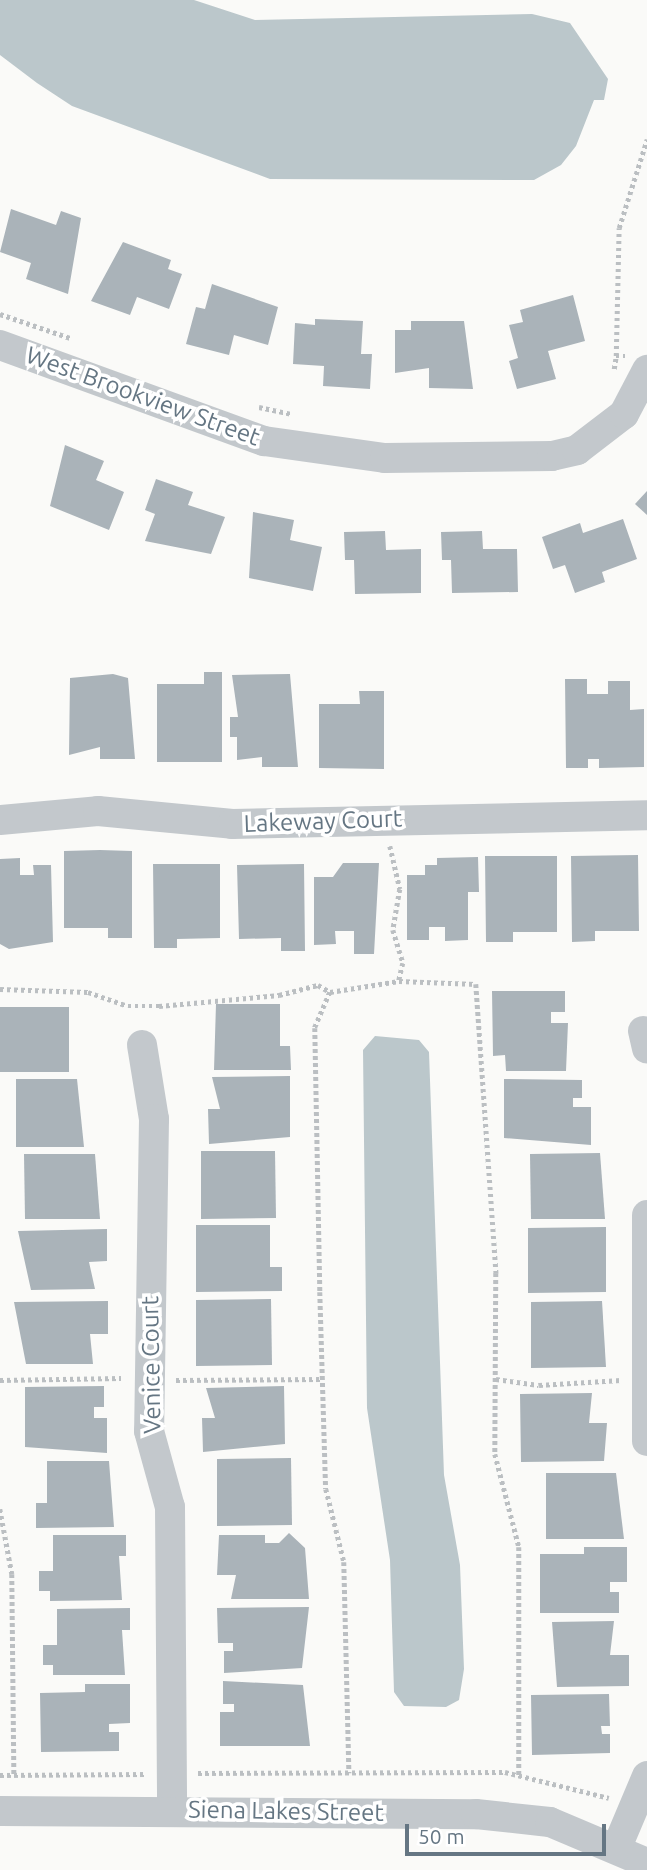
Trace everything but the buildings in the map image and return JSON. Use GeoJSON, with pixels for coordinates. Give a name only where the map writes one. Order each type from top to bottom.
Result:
{"type":"FeatureCollection","features":[{"type":"Feature","properties":{"kind":"street","name":"West Brookview Street"},"geometry":{"type":"LineString","coordinates":[[0,345],[206,424],[325,453],[552,456],[577,450],[614,425],[644,370]]}},
{"type":"Feature","properties":{"kind":"street","name":"Lakeway Court"},"geometry":{"type":"LineString","coordinates":[[0,820],[98,811],[232,824],[647,815]]}},
{"type":"Feature","properties":{"kind":"street","name":"Venice Court"},"geometry":{"type":"LineString","coordinates":[[142,1045],[155,1119],[149,1431],[170,1507],[172,1809]]}},
{"type":"Feature","properties":{"kind":"street"},"geometry":{"type":"LineString","coordinates":[[647,1214],[647,1441]]}},
{"type":"Feature","properties":{"kind":"street"},"geometry":{"type":"LineString","coordinates":[[617,1847],[647,1776]]}},
{"type":"Feature","properties":{"kind":"street","name":"Siena Lakes Street"},"geometry":{"type":"LineString","coordinates":[[0,1811],[172,1809],[476,1814],[550,1822],[617,1847],[647,1863]]}},
{"type":"Feature","properties":{"kind":"path"},"geometry":{"type":"LineString","coordinates":[[612,377],[616,356],[619,228],[647,139]]}},
{"type":"Feature","properties":{"kind":"path"},"geometry":{"type":"LineString","coordinates":[[0,314],[74,339]]}},
{"type":"Feature","properties":{"kind":"path"},"geometry":{"type":"LineString","coordinates":[[616,356],[644,370]]}},
{"type":"Feature","properties":{"kind":"path"},"geometry":{"type":"LineString","coordinates":[[250,404],[300,416]]}},
{"type":"Feature","properties":{"kind":"path"},"geometry":{"type":"LineString","coordinates":[[390,838],[400,889],[393,930],[403,963],[399,981]]}},
{"type":"Feature","properties":{"kind":"path"},"geometry":{"type":"LineString","coordinates":[[0,989],[88,992],[128,1006],[279,995],[318,985],[330,992],[399,981],[476,984],[491,1167],[495,1454],[519,1547],[519,1775]]}},
{"type":"Feature","properties":{"kind":"path"},"geometry":{"type":"LineString","coordinates":[[330,992],[315,1028],[320,1292],[326,1489],[344,1562],[349,1773]]}},
{"type":"Feature","properties":{"kind":"path"},"geometry":{"type":"LineString","coordinates":[[496,1380],[539,1385],[646,1380]]}},
{"type":"Feature","properties":{"kind":"path"},"geometry":{"type":"LineString","coordinates":[[0,1508],[12,1574],[13,1774]]}},
{"type":"Feature","properties":{"kind":"path"},"geometry":{"type":"LineString","coordinates":[[0,1775],[519,1775],[635,1805]]}},
{"type":"Feature","properties":{"kind":"shaded area"},"geometry":{"type":"Polygon","coordinates":[[[0,0],[194,0],[255,20],[532,14],[570,23],[608,79],[604,100],[594,100],[576,146],[561,165],[534,180],[270,179],[72,106],[37,83],[0,55],[0,0]]]}},
{"type":"Feature","properties":{"kind":"shaded area"},"geometry":{"type":"Polygon","coordinates":[[[375,1036],[419,1040],[429,1052],[444,1475],[460,1565],[464,1669],[459,1700],[446,1707],[404,1706],[394,1692],[390,1560],[367,1408],[363,1050],[375,1036]]]}}]}
